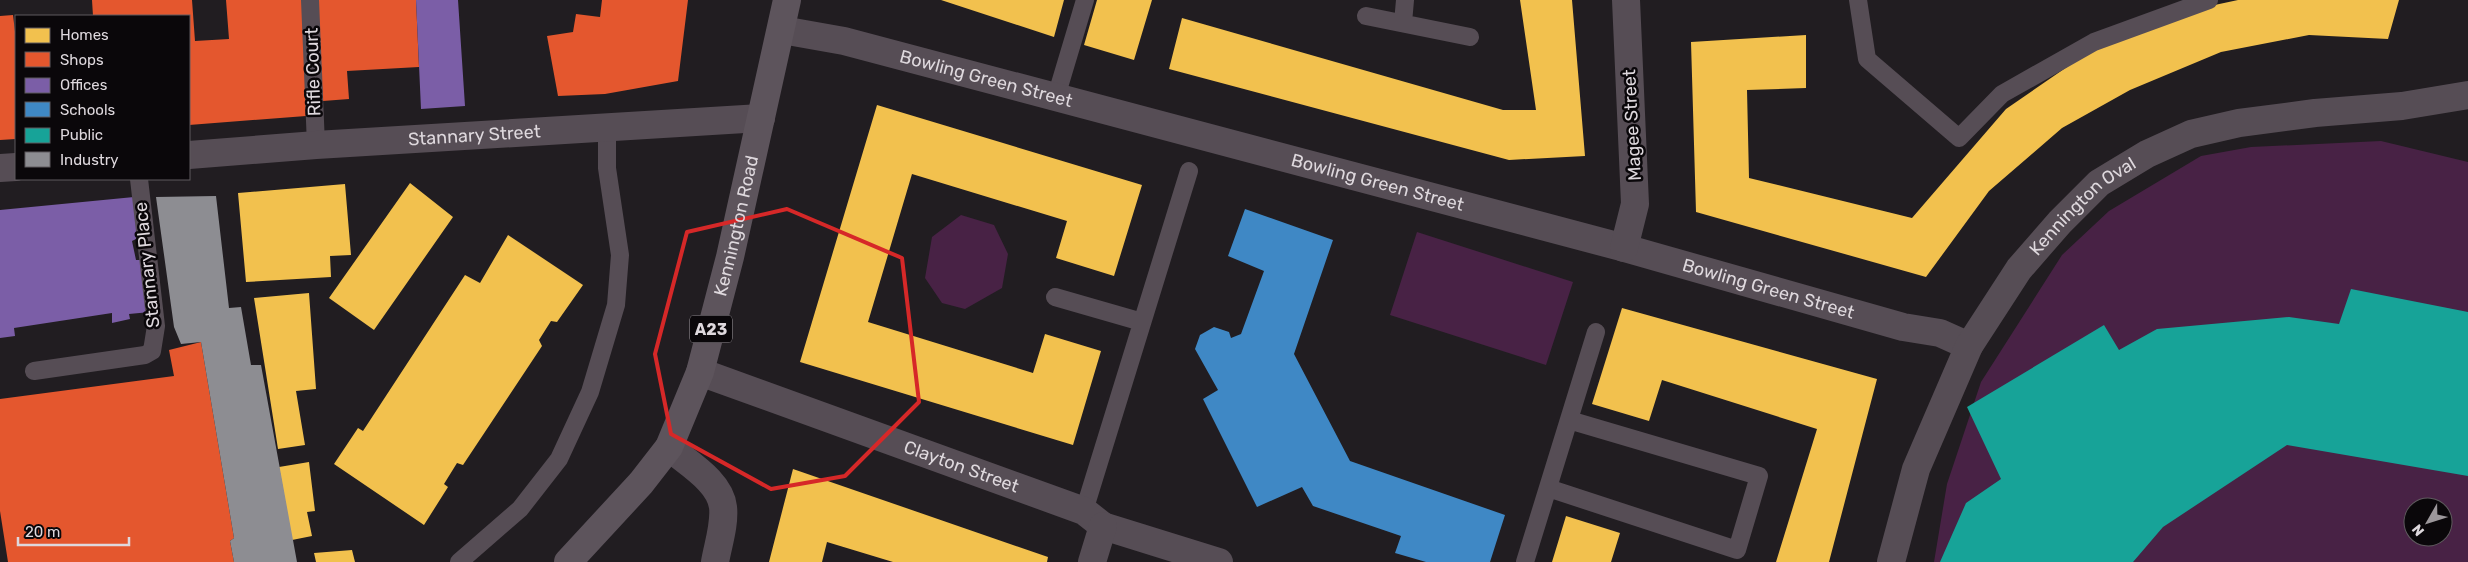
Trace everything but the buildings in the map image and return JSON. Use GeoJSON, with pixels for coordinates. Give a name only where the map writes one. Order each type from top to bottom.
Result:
{"type":"FeatureCollection","features":[{"type":"Feature","properties":{"kind":"highway","name":"Kennington Road"},"geometry":{"type":"LineString","coordinates":[[568,562],[641,484],[669,447],[700,372],[730,257],[782,30],[787,0]]}},
{"type":"Feature","properties":{"kind":"street","name":"Magee Street"},"geometry":{"type":"LineString","coordinates":[[1624,248],[1635,204],[1626,0]]}},
{"type":"Feature","properties":{"kind":"street","name":"Bowling Green Street"},"geometry":{"type":"LineString","coordinates":[[782,30],[844,41],[1624,248],[1903,327],[1940,333],[1968,346]]}},
{"type":"Feature","properties":{"kind":"street","name":"Kennington Oval"},"geometry":{"type":"LineString","coordinates":[[1891,562],[1916,469],[1968,346],[2019,269],[2060,222],[2099,183],[2147,154],[2191,134],[2240,123],[2315,113],[2402,106],[2468,94]]}},
{"type":"Feature","properties":{"kind":"street","name":"Stannary Street"},"geometry":{"type":"LineString","coordinates":[[190,155],[316,144],[761,118]]}},
{"type":"Feature","properties":{"kind":"street"},"geometry":{"type":"LineString","coordinates":[[0,168],[15,167]]}},
{"type":"Feature","properties":{"kind":"street","name":"Clayton Street"},"geometry":{"type":"LineString","coordinates":[[700,372],[1093,519],[1219,562]]}},
{"type":"Feature","properties":{"kind":"street"},"geometry":{"type":"LineString","coordinates":[[669,447],[706,478],[719,496],[723,507],[715,562]]}},
{"type":"Feature","properties":{"kind":"street"},"geometry":{"type":"LineString","coordinates":[[1092,562],[1093,519]]}},
{"type":"Feature","properties":{"kind":"lane","name":"Rifle Court"},"geometry":{"type":"LineString","coordinates":[[310,0],[316,144]]}},
{"type":"Feature","properties":{"kind":"lane"},"geometry":{"type":"LineString","coordinates":[[1056,97],[1085,0]]}},
{"type":"Feature","properties":{"kind":"lane"},"geometry":{"type":"LineString","coordinates":[[1403,23],[1406,0]]}},
{"type":"Feature","properties":{"kind":"lane"},"geometry":{"type":"LineString","coordinates":[[1858,0],[1867,59],[1959,138],[2002,94],[2094,42],[2209,0]]}},
{"type":"Feature","properties":{"kind":"lane"},"geometry":{"type":"LineString","coordinates":[[1366,16],[1470,37]]}},
{"type":"Feature","properties":{"kind":"lane"},"geometry":{"type":"LineString","coordinates":[[459,562],[520,508],[559,459],[590,392],[616,305],[620,255],[607,168],[607,127]]}},
{"type":"Feature","properties":{"kind":"lane"},"geometry":{"type":"LineString","coordinates":[[1093,519],[1142,322],[1190,171]]}},
{"type":"Feature","properties":{"kind":"lane","name":"Stannary Place"},"geometry":{"type":"LineString","coordinates":[[34,371],[146,355],[152,351],[156,326],[139,180]]}},
{"type":"Feature","properties":{"kind":"lane"},"geometry":{"type":"LineString","coordinates":[[1055,298],[1142,322]]}},
{"type":"Feature","properties":{"kind":"lane"},"geometry":{"type":"LineString","coordinates":[[1525,562],[1596,332]]}},
{"type":"Feature","properties":{"kind":"lane"},"geometry":{"type":"LineString","coordinates":[[1548,488],[1738,550],[1759,476],[1569,420]]}},
{"type":"Feature","properties":{"kind":"highlighted area"},"geometry":{"type":"Polygon","coordinates":[[[787,209],[902,258],[919,402],[845,476],[771,489],[671,434],[655,354],[687,232],[787,209]]]}},
{"type":"Feature","properties":{"kind":"shaded area"},"geometry":{"type":"Polygon","coordinates":[[[2381,141],[2468,162],[2468,562],[1934,562],[1947,484],[1981,382],[2062,255],[2109,211],[2201,156],[2251,147],[2381,141]]]}},
{"type":"Feature","properties":{"kind":"shaded area"},"geometry":{"type":"Polygon","coordinates":[[[961,215],[994,225],[1008,254],[1002,288],[965,309],[942,303],[925,278],[932,237],[961,215]]]}},
{"type":"Feature","properties":{"kind":"shaded area"},"geometry":{"type":"Polygon","coordinates":[[[1417,232],[1573,282],[1546,365],[1390,315],[1417,232]]]}}]}
